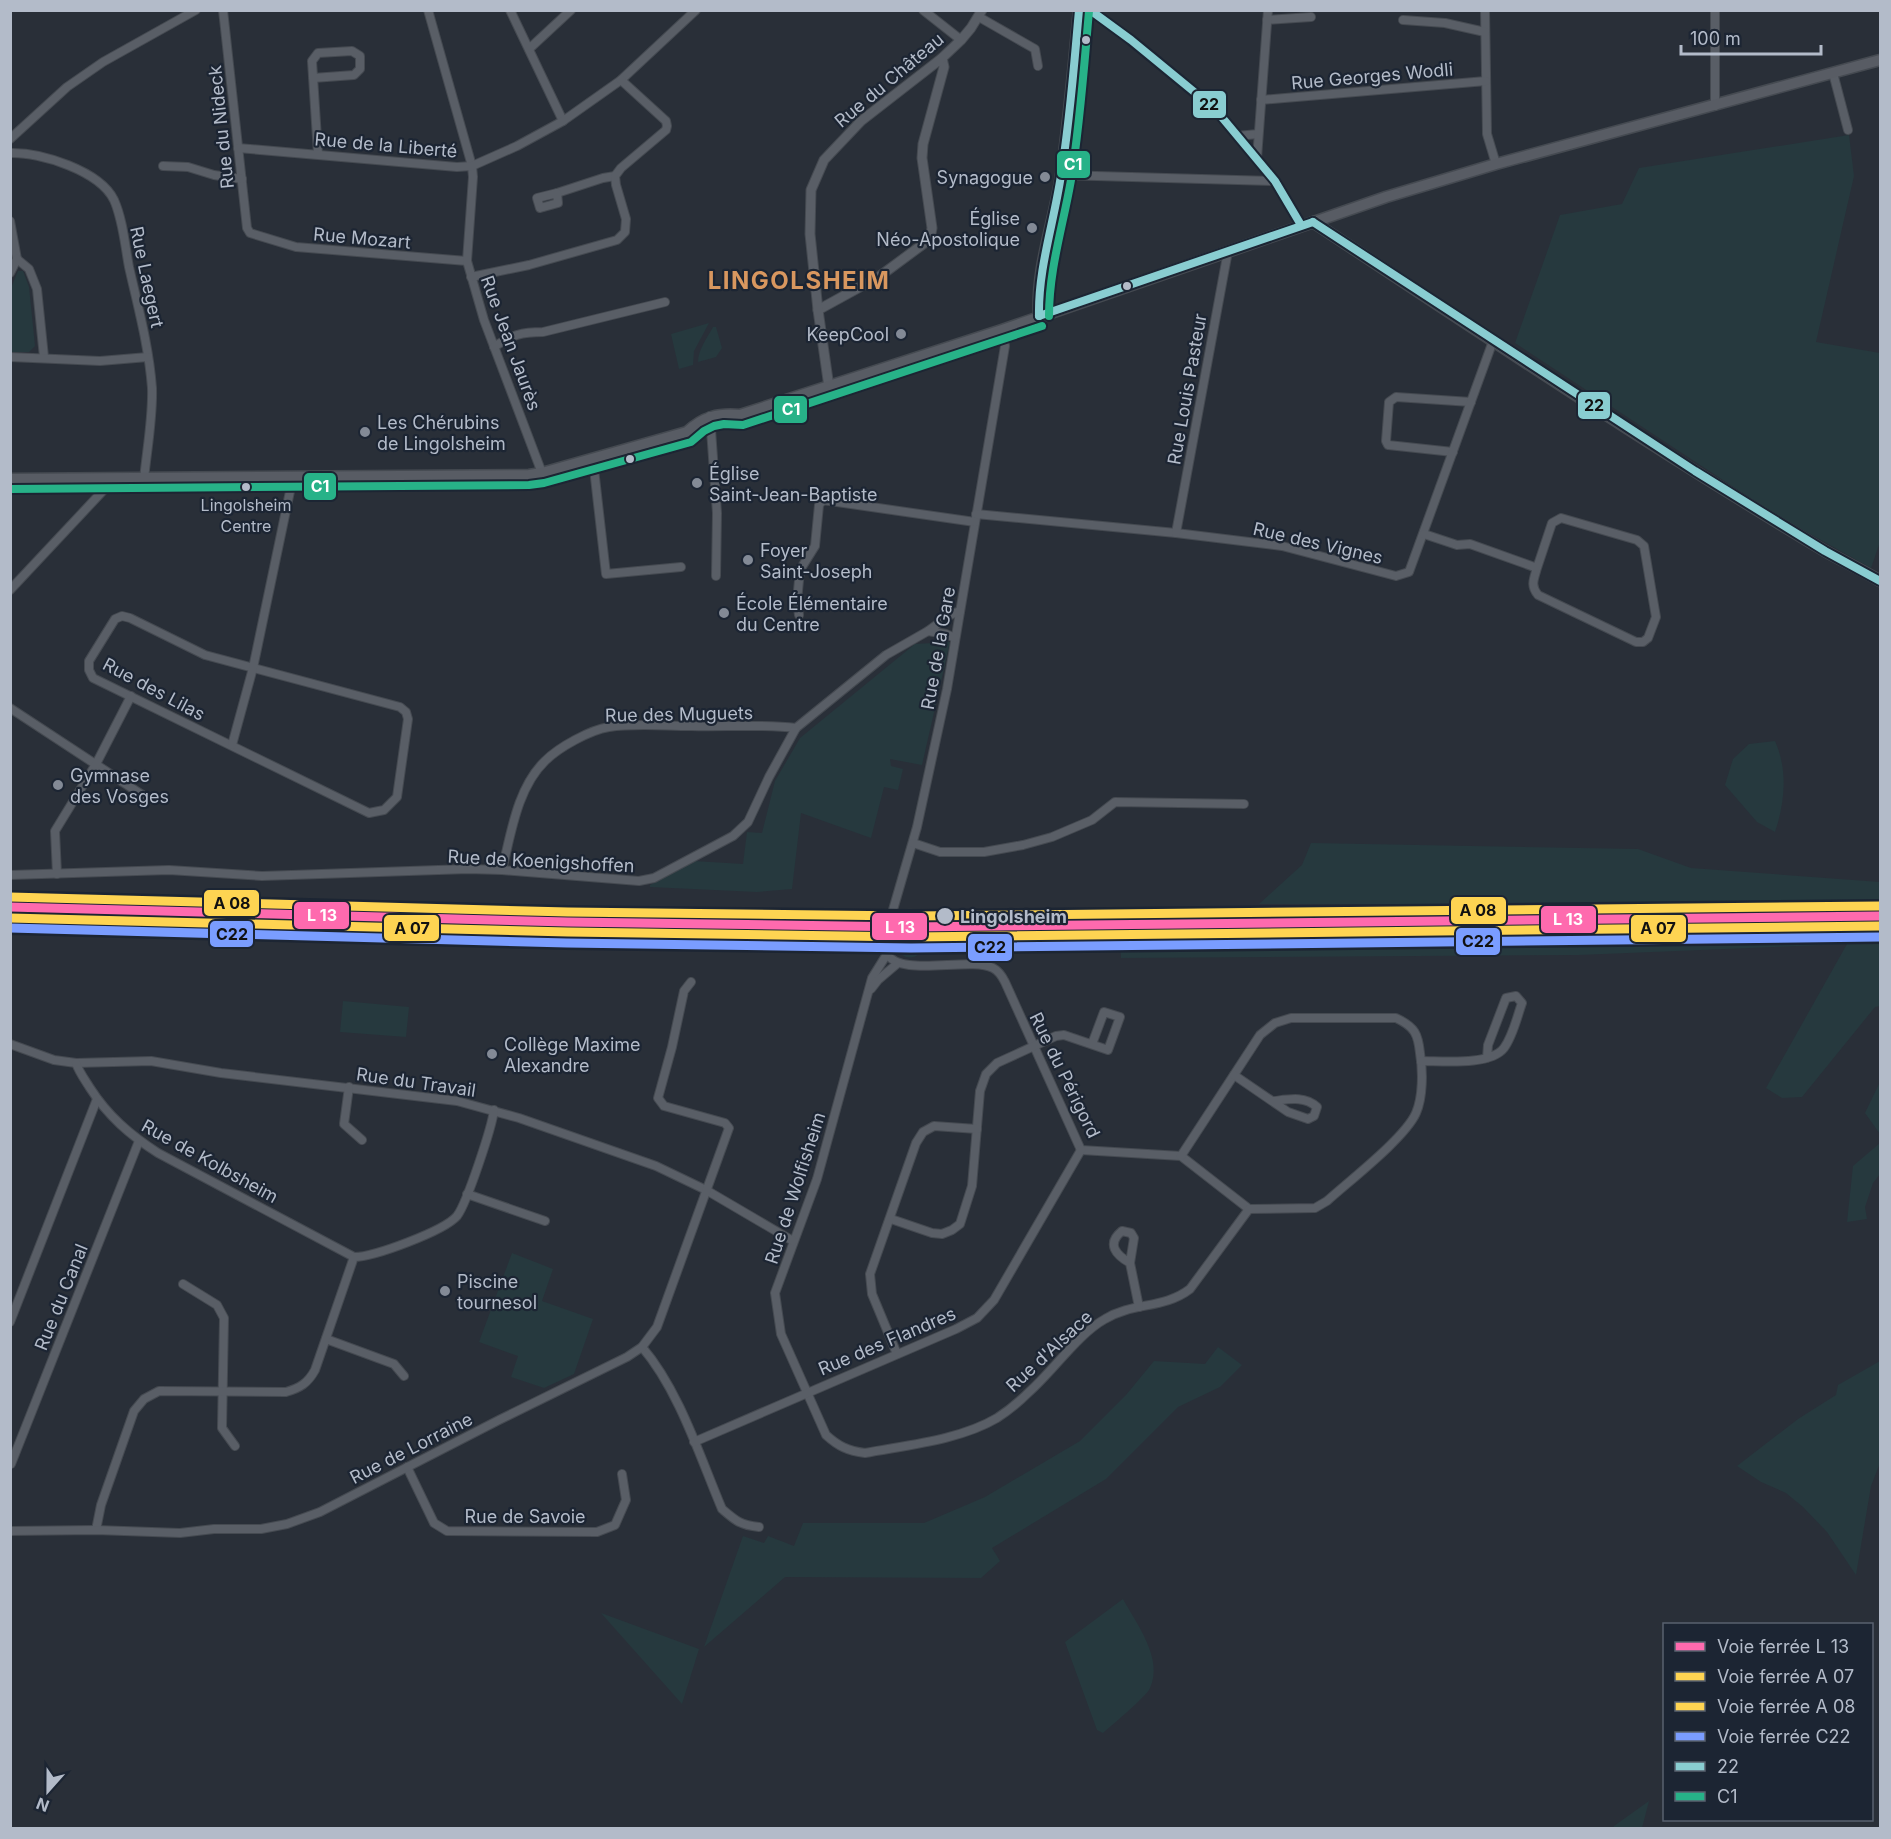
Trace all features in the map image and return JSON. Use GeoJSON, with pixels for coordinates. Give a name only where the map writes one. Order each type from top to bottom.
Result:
{"type":"FeatureCollection","features":[{"type":"Feature","properties":{"kind":"main road"},"geometry":{"type":"LineString","coordinates":[[1039,316],[1038,299],[1041,274],[1061,175],[1079,10]]}},
{"type":"Feature","properties":{"kind":"main road"},"geometry":{"type":"LineString","coordinates":[[10,479],[542,473],[687,432],[698,422],[710,416],[724,413],[740,415],[830,387],[1386,197],[1496,164],[1881,60]]}},
{"type":"Feature","properties":{"kind":"main road"},"geometry":{"type":"LineString","coordinates":[[1313,222],[1584,400],[1779,523],[1881,581]]}},
{"type":"Feature","properties":{"kind":"street"},"geometry":{"type":"LineString","coordinates":[[10,139],[67,87],[103,62],[196,10]]}},
{"type":"Feature","properties":{"kind":"street","name":"Rue du Nideck"},"geometry":{"type":"LineString","coordinates":[[224,10],[247,228],[255,236]]}},
{"type":"Feature","properties":{"kind":"street","name":"Rue Jean Jaurès"},"geometry":{"type":"LineString","coordinates":[[428,10],[472,166],[467,261],[494,347],[542,473]]}},
{"type":"Feature","properties":{"kind":"street"},"geometry":{"type":"LineString","coordinates":[[510,10],[563,121]]}},
{"type":"Feature","properties":{"kind":"street"},"geometry":{"type":"LineString","coordinates":[[529,49],[571,10]]}},
{"type":"Feature","properties":{"kind":"street","name":"Rue de la Liberté"},"geometry":{"type":"LineString","coordinates":[[238,148],[457,167],[472,166],[517,146],[563,121],[621,80],[696,10]]}},
{"type":"Feature","properties":{"kind":"street"},"geometry":{"type":"LineString","coordinates":[[923,10],[961,40]]}},
{"type":"Feature","properties":{"kind":"street"},"geometry":{"type":"LineString","coordinates":[[1089,10],[1131,40],[1215,109],[1275,181],[1301,225]]}},
{"type":"Feature","properties":{"kind":"street"},"geometry":{"type":"LineString","coordinates":[[1257,158],[1268,10]]}},
{"type":"Feature","properties":{"kind":"street"},"geometry":{"type":"LineString","coordinates":[[1485,10],[1487,134],[1496,164]]}},
{"type":"Feature","properties":{"kind":"street"},"geometry":{"type":"LineString","coordinates":[[1715,10],[1715,106]]}},
{"type":"Feature","properties":{"kind":"street"},"geometry":{"type":"LineString","coordinates":[[980,14],[1035,49],[1038,66]]}},
{"type":"Feature","properties":{"kind":"street","name":"Rue du Château"},"geometry":{"type":"LineString","coordinates":[[830,387],[818,310],[810,234],[810,190],[824,160],[861,121],[942,58],[961,40],[980,14]]}},
{"type":"Feature","properties":{"kind":"street"},"geometry":{"type":"LineString","coordinates":[[1267,20],[1311,17]]}},
{"type":"Feature","properties":{"kind":"street"},"geometry":{"type":"LineString","coordinates":[[1403,20],[1445,23],[1485,32]]}},
{"type":"Feature","properties":{"kind":"street"},"geometry":{"type":"LineString","coordinates":[[313,78],[354,75],[360,69],[360,56],[352,51],[318,53],[312,61],[313,78],[318,154]]}},
{"type":"Feature","properties":{"kind":"street"},"geometry":{"type":"LineString","coordinates":[[818,310],[880,276],[930,239],[932,228],[922,144],[944,67],[942,58]]}},
{"type":"Feature","properties":{"kind":"street"},"geometry":{"type":"LineString","coordinates":[[1833,73],[1848,130]]}},
{"type":"Feature","properties":{"kind":"street"},"geometry":{"type":"LineString","coordinates":[[471,277],[529,266],[616,240],[625,232],[626,219],[615,176],[668,126],[666,121],[621,80]]}},
{"type":"Feature","properties":{"kind":"street","name":"Rue Georges Wodli"},"geometry":{"type":"LineString","coordinates":[[1261,100],[1486,81]]}},
{"type":"Feature","properties":{"kind":"street"},"geometry":{"type":"LineString","coordinates":[[1237,136],[1258,134]]}},
{"type":"Feature","properties":{"kind":"street","name":"Rue Laegert"},"geometry":{"type":"LineString","coordinates":[[10,153],[24,152],[77,168],[101,183],[114,200],[148,357],[152,389],[144,478]]}},
{"type":"Feature","properties":{"kind":"street"},"geometry":{"type":"LineString","coordinates":[[163,166],[188,167],[242,180]]}},
{"type":"Feature","properties":{"kind":"street"},"geometry":{"type":"LineString","coordinates":[[1061,175],[1275,181]]}},
{"type":"Feature","properties":{"kind":"street"},"geometry":{"type":"LineString","coordinates":[[557,193],[615,176]]}},
{"type":"Feature","properties":{"kind":"street"},"geometry":{"type":"LineString","coordinates":[[10,221],[17,259],[10,273]]}},
{"type":"Feature","properties":{"kind":"street","name":"Rue Mozart"},"geometry":{"type":"LineString","coordinates":[[255,236],[270,238],[296,247],[467,261]]}},
{"type":"Feature","properties":{"kind":"street","name":"Rue Louis Pasteur"},"geometry":{"type":"LineString","coordinates":[[1176,533],[1228,251]]}},
{"type":"Feature","properties":{"kind":"street"},"geometry":{"type":"LineString","coordinates":[[17,259],[29,269],[37,289],[44,357]]}},
{"type":"Feature","properties":{"kind":"street"},"geometry":{"type":"LineString","coordinates":[[494,347],[523,332],[543,332],[665,302]]}},
{"type":"Feature","properties":{"kind":"street","name":"Rue de la Gare"},"geometry":{"type":"LineString","coordinates":[[887,954],[886,934],[913,843],[956,638],[1005,346],[1002,330]]}},
{"type":"Feature","properties":{"kind":"street","name":"Rue des Vignes"},"geometry":{"type":"LineString","coordinates":[[799,615],[797,601],[800,570],[815,546],[819,505],[823,500],[975,518],[1176,533],[1282,546],[1396,576],[1409,572],[1493,341]]}},
{"type":"Feature","properties":{"kind":"street"},"geometry":{"type":"LineString","coordinates":[[10,357],[100,361],[148,357]]}},
{"type":"Feature","properties":{"kind":"street"},"geometry":{"type":"LineString","coordinates":[[1453,452],[1388,445],[1386,441],[1389,402],[1396,397],[1471,402]]}},
{"type":"Feature","properties":{"kind":"street"},"geometry":{"type":"LineString","coordinates":[[710,416],[717,513],[716,576]]}},
{"type":"Feature","properties":{"kind":"street"},"geometry":{"type":"LineString","coordinates":[[593,460],[606,574],[681,567]]}},
{"type":"Feature","properties":{"kind":"street"},"geometry":{"type":"LineString","coordinates":[[232,745],[254,668],[293,477]]}},
{"type":"Feature","properties":{"kind":"street"},"geometry":{"type":"LineString","coordinates":[[10,591],[114,478]]}},
{"type":"Feature","properties":{"kind":"street"},"geometry":{"type":"LineString","coordinates":[[1561,518],[1637,540],[1644,546],[1656,617],[1648,638],[1643,642],[1636,642],[1538,595],[1532,584],[1537,568],[1552,523],[1561,518]]}},
{"type":"Feature","properties":{"kind":"street"},"geometry":{"type":"LineString","coordinates":[[1424,534],[1457,545],[1470,544],[1537,568]]}},
{"type":"Feature","properties":{"kind":"street","name":"Rue de Koenigshoffen"},"geometry":{"type":"LineString","coordinates":[[10,875],[170,870],[262,876],[502,870],[639,881],[654,878],[733,836],[748,822],[796,728],[886,655],[960,611]]}},
{"type":"Feature","properties":{"kind":"street","name":"Rue des Lilas"},"geometry":{"type":"LineString","coordinates":[[122,616],[205,655],[400,707],[406,712],[408,719],[396,796],[384,810],[369,813],[130,696],[93,678],[89,670],[89,661],[115,619],[122,616]]}},
{"type":"Feature","properties":{"kind":"street"},"geometry":{"type":"LineString","coordinates":[[928,631],[956,638]]}},
{"type":"Feature","properties":{"kind":"street"},"geometry":{"type":"LineString","coordinates":[[57,874],[56,831],[96,764],[130,696]]}},
{"type":"Feature","properties":{"kind":"street"},"geometry":{"type":"LineString","coordinates":[[10,708],[147,798]]}},
{"type":"Feature","properties":{"kind":"street","name":"Rue des Muguets"},"geometry":{"type":"LineString","coordinates":[[502,870],[514,819],[525,790],[545,761],[568,744],[609,727],[796,728]]}},
{"type":"Feature","properties":{"kind":"street"},"geometry":{"type":"LineString","coordinates":[[913,843],[940,852],[984,852],[1052,837],[1092,820],[1115,802],[1244,804]]}},
{"type":"Feature","properties":{"kind":"street"},"geometry":{"type":"LineString","coordinates":[[10,917],[323,927],[339,930]]}},
{"type":"Feature","properties":{"kind":"street"},"geometry":{"type":"LineString","coordinates":[[887,954],[898,963]]}},
{"type":"Feature","properties":{"kind":"street","name":"Rue de Wolfisheim"},"geometry":{"type":"LineString","coordinates":[[806,1392],[781,1334],[775,1293],[817,1179],[872,978],[887,954]]}},
{"type":"Feature","properties":{"kind":"street","name":"Rue de Wolfisheim"},"geometry":{"type":"LineString","coordinates":[[870,991],[878,980],[898,963]]}},
{"type":"Feature","properties":{"kind":"street","name":"Rue du Périgord"},"geometry":{"type":"LineString","coordinates":[[898,963],[983,966],[995,969],[1005,982],[1081,1150],[1181,1156]]}},
{"type":"Feature","properties":{"kind":"street","name":"Rue de Lorraine"},"geometry":{"type":"LineString","coordinates":[[10,1531],[96,1530],[180,1533],[214,1528],[261,1529],[287,1524],[320,1512],[627,1357],[642,1347],[657,1327],[729,1128],[725,1123],[664,1106],[658,1098],[684,991],[691,982]]}},
{"type":"Feature","properties":{"kind":"street"},"geometry":{"type":"LineString","coordinates":[[1421,1061],[1487,1058],[1498,1054],[1506,1046],[1522,1003],[1516,996],[1506,998],[1488,1045],[1487,1058]]}},
{"type":"Feature","properties":{"kind":"street"},"geometry":{"type":"LineString","coordinates":[[891,1219],[932,1233],[942,1234],[960,1224],[972,1185],[980,1091],[986,1074],[997,1063],[1056,1036],[1064,1035],[1108,1050],[1120,1017],[1104,1012],[1092,1044]]}},
{"type":"Feature","properties":{"kind":"street"},"geometry":{"type":"LineString","coordinates":[[1291,1018],[1396,1018],[1409,1024],[1418,1037],[1421,1061],[1420,1099],[1415,1114],[1404,1131],[1327,1201],[1315,1208],[1249,1209],[1181,1156],[1260,1035],[1275,1023],[1291,1018]]}},
{"type":"Feature","properties":{"kind":"street","name":"Rue du Travail"},"geometry":{"type":"LineString","coordinates":[[11,1045],[37,1056],[76,1063],[152,1061],[220,1073],[457,1101],[494,1110],[656,1166],[706,1190],[794,1241]]}},
{"type":"Feature","properties":{"kind":"street","name":"Rue de Kolbsheim"},"geometry":{"type":"LineString","coordinates":[[76,1063],[97,1100],[112,1119],[139,1140],[158,1153],[354,1257]]}},
{"type":"Feature","properties":{"kind":"street"},"geometry":{"type":"LineString","coordinates":[[1234,1075],[1288,1112],[1308,1119],[1314,1116],[1317,1107],[1311,1101],[1296,1099],[1275,1101]]}},
{"type":"Feature","properties":{"kind":"street"},"geometry":{"type":"LineString","coordinates":[[349,1088],[344,1125],[362,1140]]}},
{"type":"Feature","properties":{"kind":"street"},"geometry":{"type":"LineString","coordinates":[[10,1322],[97,1100]]}},
{"type":"Feature","properties":{"kind":"street"},"geometry":{"type":"LineString","coordinates":[[96,1530],[101,1505],[134,1411],[144,1399],[159,1391],[286,1392],[300,1388],[310,1379],[315,1370],[354,1257],[376,1254],[440,1228],[456,1217],[467,1194],[494,1110]]}},
{"type":"Feature","properties":{"kind":"street"},"geometry":{"type":"LineString","coordinates":[[897,1354],[872,1294],[870,1274],[916,1143],[923,1132],[934,1126],[977,1129]]}},
{"type":"Feature","properties":{"kind":"street","name":"Rue du Canal"},"geometry":{"type":"LineString","coordinates":[[11,1464],[139,1140]]}},
{"type":"Feature","properties":{"kind":"street","name":"Rue des Flandres"},"geometry":{"type":"LineString","coordinates":[[693,1442],[977,1318],[994,1300],[1081,1150]]}},
{"type":"Feature","properties":{"kind":"street"},"geometry":{"type":"LineString","coordinates":[[467,1194],[545,1221]]}},
{"type":"Feature","properties":{"kind":"street","name":"Rue d'Alsace"},"geometry":{"type":"LineString","coordinates":[[806,1392],[826,1435],[838,1446],[852,1452],[865,1453],[955,1435],[997,1418],[1030,1392],[1103,1319],[1139,1307],[1177,1299],[1190,1289],[1249,1209]]}},
{"type":"Feature","properties":{"kind":"street"},"geometry":{"type":"LineString","coordinates":[[1130,1263],[1139,1307]]}},
{"type":"Feature","properties":{"kind":"street"},"geometry":{"type":"LineString","coordinates":[[183,1284],[217,1305],[224,1318],[222,1428],[236,1446]]}},
{"type":"Feature","properties":{"kind":"street"},"geometry":{"type":"LineString","coordinates":[[326,1339],[394,1364],[404,1376]]}},
{"type":"Feature","properties":{"kind":"street"},"geometry":{"type":"LineString","coordinates":[[642,1347],[656,1364],[670,1389],[722,1509],[745,1526],[759,1527]]}},
{"type":"Feature","properties":{"kind":"street","name":"Rue de Savoie"},"geometry":{"type":"LineString","coordinates":[[407,1467],[434,1523],[447,1531],[597,1532],[615,1525],[626,1500],[622,1474]]}},
{"type":"Feature","properties":{"kind":"green space"},"geometry":{"type":"Polygon","coordinates":[[[1849,135],[1854,176],[1816,342],[1880,353],[1880,542],[1871,568],[1776,515],[1515,343],[1560,215],[1622,204],[1639,168],[1849,135]]]}},
{"type":"Feature","properties":{"kind":"green space"},"geometry":{"type":"Polygon","coordinates":[[[18,271],[23,271],[29,287],[35,346],[29,352],[11,352],[11,288],[18,271]]]}},
{"type":"Feature","properties":{"kind":"green space"},"geometry":{"type":"Polygon","coordinates":[[[709,323],[694,351],[693,365],[679,369],[671,334],[709,323]]]}},
{"type":"Feature","properties":{"kind":"green space"},"geometry":{"type":"Polygon","coordinates":[[[713,327],[716,327],[722,348],[716,357],[698,362],[701,349],[713,327]]]}},
{"type":"Feature","properties":{"kind":"green space"},"geometry":{"type":"Polygon","coordinates":[[[950,642],[922,765],[890,759],[891,766],[903,769],[898,790],[884,787],[871,838],[801,813],[792,889],[757,892],[650,887],[694,861],[743,864],[747,832],[762,833],[775,781],[800,738],[915,644],[950,642]]]}},
{"type":"Feature","properties":{"kind":"green space"},"geometry":{"type":"Polygon","coordinates":[[[1775,741],[1782,763],[1784,786],[1775,832],[1757,822],[1725,785],[1733,759],[1749,744],[1775,741]]]}},
{"type":"Feature","properties":{"kind":"green space"},"geometry":{"type":"Polygon","coordinates":[[[1311,843],[1638,849],[1691,868],[1880,882],[1880,906],[1259,904],[1302,865],[1311,843]]]}},
{"type":"Feature","properties":{"kind":"green space"},"geometry":{"type":"Polygon","coordinates":[[[1880,923],[1880,1006],[1875,1007],[1802,1097],[1782,1098],[1766,1088],[1847,944],[1579,955],[1121,958],[1120,930],[1880,923]]]}},
{"type":"Feature","properties":{"kind":"green space"},"geometry":{"type":"Polygon","coordinates":[[[896,946],[926,947],[919,955],[911,958],[902,955],[896,946]]]}},
{"type":"Feature","properties":{"kind":"green space"},"geometry":{"type":"Polygon","coordinates":[[[343,1001],[409,1007],[406,1037],[340,1032],[343,1001]]]}},
{"type":"Feature","properties":{"kind":"green space"},"geometry":{"type":"Polygon","coordinates":[[[1880,1082],[1880,1134],[1865,1113],[1880,1082]]]}},
{"type":"Feature","properties":{"kind":"green space"},"geometry":{"type":"Polygon","coordinates":[[[1880,1143],[1880,1174],[1873,1183],[1865,1207],[1867,1219],[1847,1222],[1853,1166],[1880,1143]]]}},
{"type":"Feature","properties":{"kind":"green space"},"geometry":{"type":"Polygon","coordinates":[[[512,1253],[553,1269],[542,1301],[593,1319],[574,1374],[544,1388],[511,1377],[518,1356],[479,1342],[512,1253]]]}},
{"type":"Feature","properties":{"kind":"green space"},"geometry":{"type":"Polygon","coordinates":[[[1218,1347],[1242,1365],[1220,1387],[1178,1407],[1106,1479],[992,1548],[1000,1561],[981,1578],[785,1577],[704,1647],[743,1536],[764,1543],[768,1536],[794,1546],[803,1523],[924,1523],[985,1497],[1080,1441],[1126,1395],[1154,1361],[1205,1364],[1218,1347]]]}},
{"type":"Feature","properties":{"kind":"green space"},"geometry":{"type":"Polygon","coordinates":[[[1880,1361],[1880,1463],[1871,1486],[1856,1575],[1827,1532],[1803,1507],[1786,1493],[1761,1482],[1737,1466],[1798,1419],[1836,1395],[1838,1385],[1880,1361]]]}},
{"type":"Feature","properties":{"kind":"green space"},"geometry":{"type":"Polygon","coordinates":[[[1123,1599],[1147,1642],[1154,1665],[1153,1677],[1147,1692],[1103,1733],[1097,1730],[1065,1642],[1123,1599]]]}},
{"type":"Feature","properties":{"kind":"green space"},"geometry":{"type":"Polygon","coordinates":[[[601,1613],[699,1649],[682,1704],[601,1613]]]}},
{"type":"Feature","properties":{"kind":"green space"},"geometry":{"type":"Polygon","coordinates":[[[1649,1801],[1642,1828],[1613,1828],[1614,1826],[1649,1801]]]}},
{"type":"Feature","properties":{"kind":"transit line","name":"22"},"geometry":{"type":"LineString","coordinates":[[1039,316],[1041,280],[1067,134],[1079,10]]}},
{"type":"Feature","properties":{"kind":"transit line","name":"22"},"geometry":{"type":"LineString","coordinates":[[1090,10],[1131,40],[1215,109],[1275,181],[1301,225]]}},
{"type":"Feature","properties":{"kind":"transit line","name":"C1"},"geometry":{"type":"LineString","coordinates":[[1049,316],[1054,264],[1074,159],[1089,11]]}},
{"type":"Feature","properties":{"kind":"transit line","name":"22"},"geometry":{"type":"LineString","coordinates":[[1313,222],[1695,471],[1825,551],[1880,581]]}},
{"type":"Feature","properties":{"kind":"transit line","name":"22"},"geometry":{"type":"LineString","coordinates":[[1039,316],[1313,222]]}},
{"type":"Feature","properties":{"kind":"transit line","name":"C1"},"geometry":{"type":"LineString","coordinates":[[10,489],[529,485],[544,483],[691,442],[714,426],[743,425],[1042,326]]}},
{"type":"Feature","properties":{"kind":"transit line"},"geometry":{"type":"LineString","coordinates":[[10,897],[568,912],[911,916],[1880,906]]}},
{"type":"Feature","properties":{"kind":"transit line"},"geometry":{"type":"LineString","coordinates":[[10,907],[568,922],[911,927],[1880,916]]}},
{"type":"Feature","properties":{"kind":"transit line"},"geometry":{"type":"LineString","coordinates":[[10,918],[568,932],[911,937],[1880,926]]}},
{"type":"Feature","properties":{"kind":"rail line","name":"C22"},"geometry":{"type":"LineString","coordinates":[[10,928],[567,943],[911,948],[1880,937]]}},
{"type":"Feature","properties":{"kind":"place","name":"Synagogue"},"geometry":{"type":"Point","coordinates":[1045,177]}},
{"type":"Feature","properties":{"kind":"place","name":"Église Néo-Apostolique"},"geometry":{"type":"Point","coordinates":[1032,228]}},
{"type":"Feature","properties":{"kind":"place","name":"KeepCool"},"geometry":{"type":"Point","coordinates":[901,334]}},
{"type":"Feature","properties":{"kind":"place","name":"Les Chérubins de Lingolsheim"},"geometry":{"type":"Point","coordinates":[365,432]}},
{"type":"Feature","properties":{"kind":"place","name":"Église Saint-Jean-Baptiste"},"geometry":{"type":"Point","coordinates":[697,483]}},
{"type":"Feature","properties":{"kind":"place","name":"Lingolsheim Centre"},"geometry":{"type":"Point","coordinates":[246,487]}},
{"type":"Feature","properties":{"kind":"place","name":"Foyer Saint-Joseph"},"geometry":{"type":"Point","coordinates":[748,560]}},
{"type":"Feature","properties":{"kind":"place","name":"École Élémentaire du Centre"},"geometry":{"type":"Point","coordinates":[724,613]}},
{"type":"Feature","properties":{"kind":"place","name":"Gymnase des Vosges"},"geometry":{"type":"Point","coordinates":[58,785]}},
{"type":"Feature","properties":{"kind":"place","name":"Lingolsheim"},"geometry":{"type":"Point","coordinates":[945,916]}},
{"type":"Feature","properties":{"kind":"place","name":"Collège Maxime Alexandre"},"geometry":{"type":"Point","coordinates":[492,1054]}},
{"type":"Feature","properties":{"kind":"place","name":"Piscine tournesol"},"geometry":{"type":"Point","coordinates":[445,1291]}},
{"type":"Feature","properties":{"kind":"district","name":"LINGOLSHEIM"},"geometry":{"type":"Point","coordinates":[799,280]}}]}
